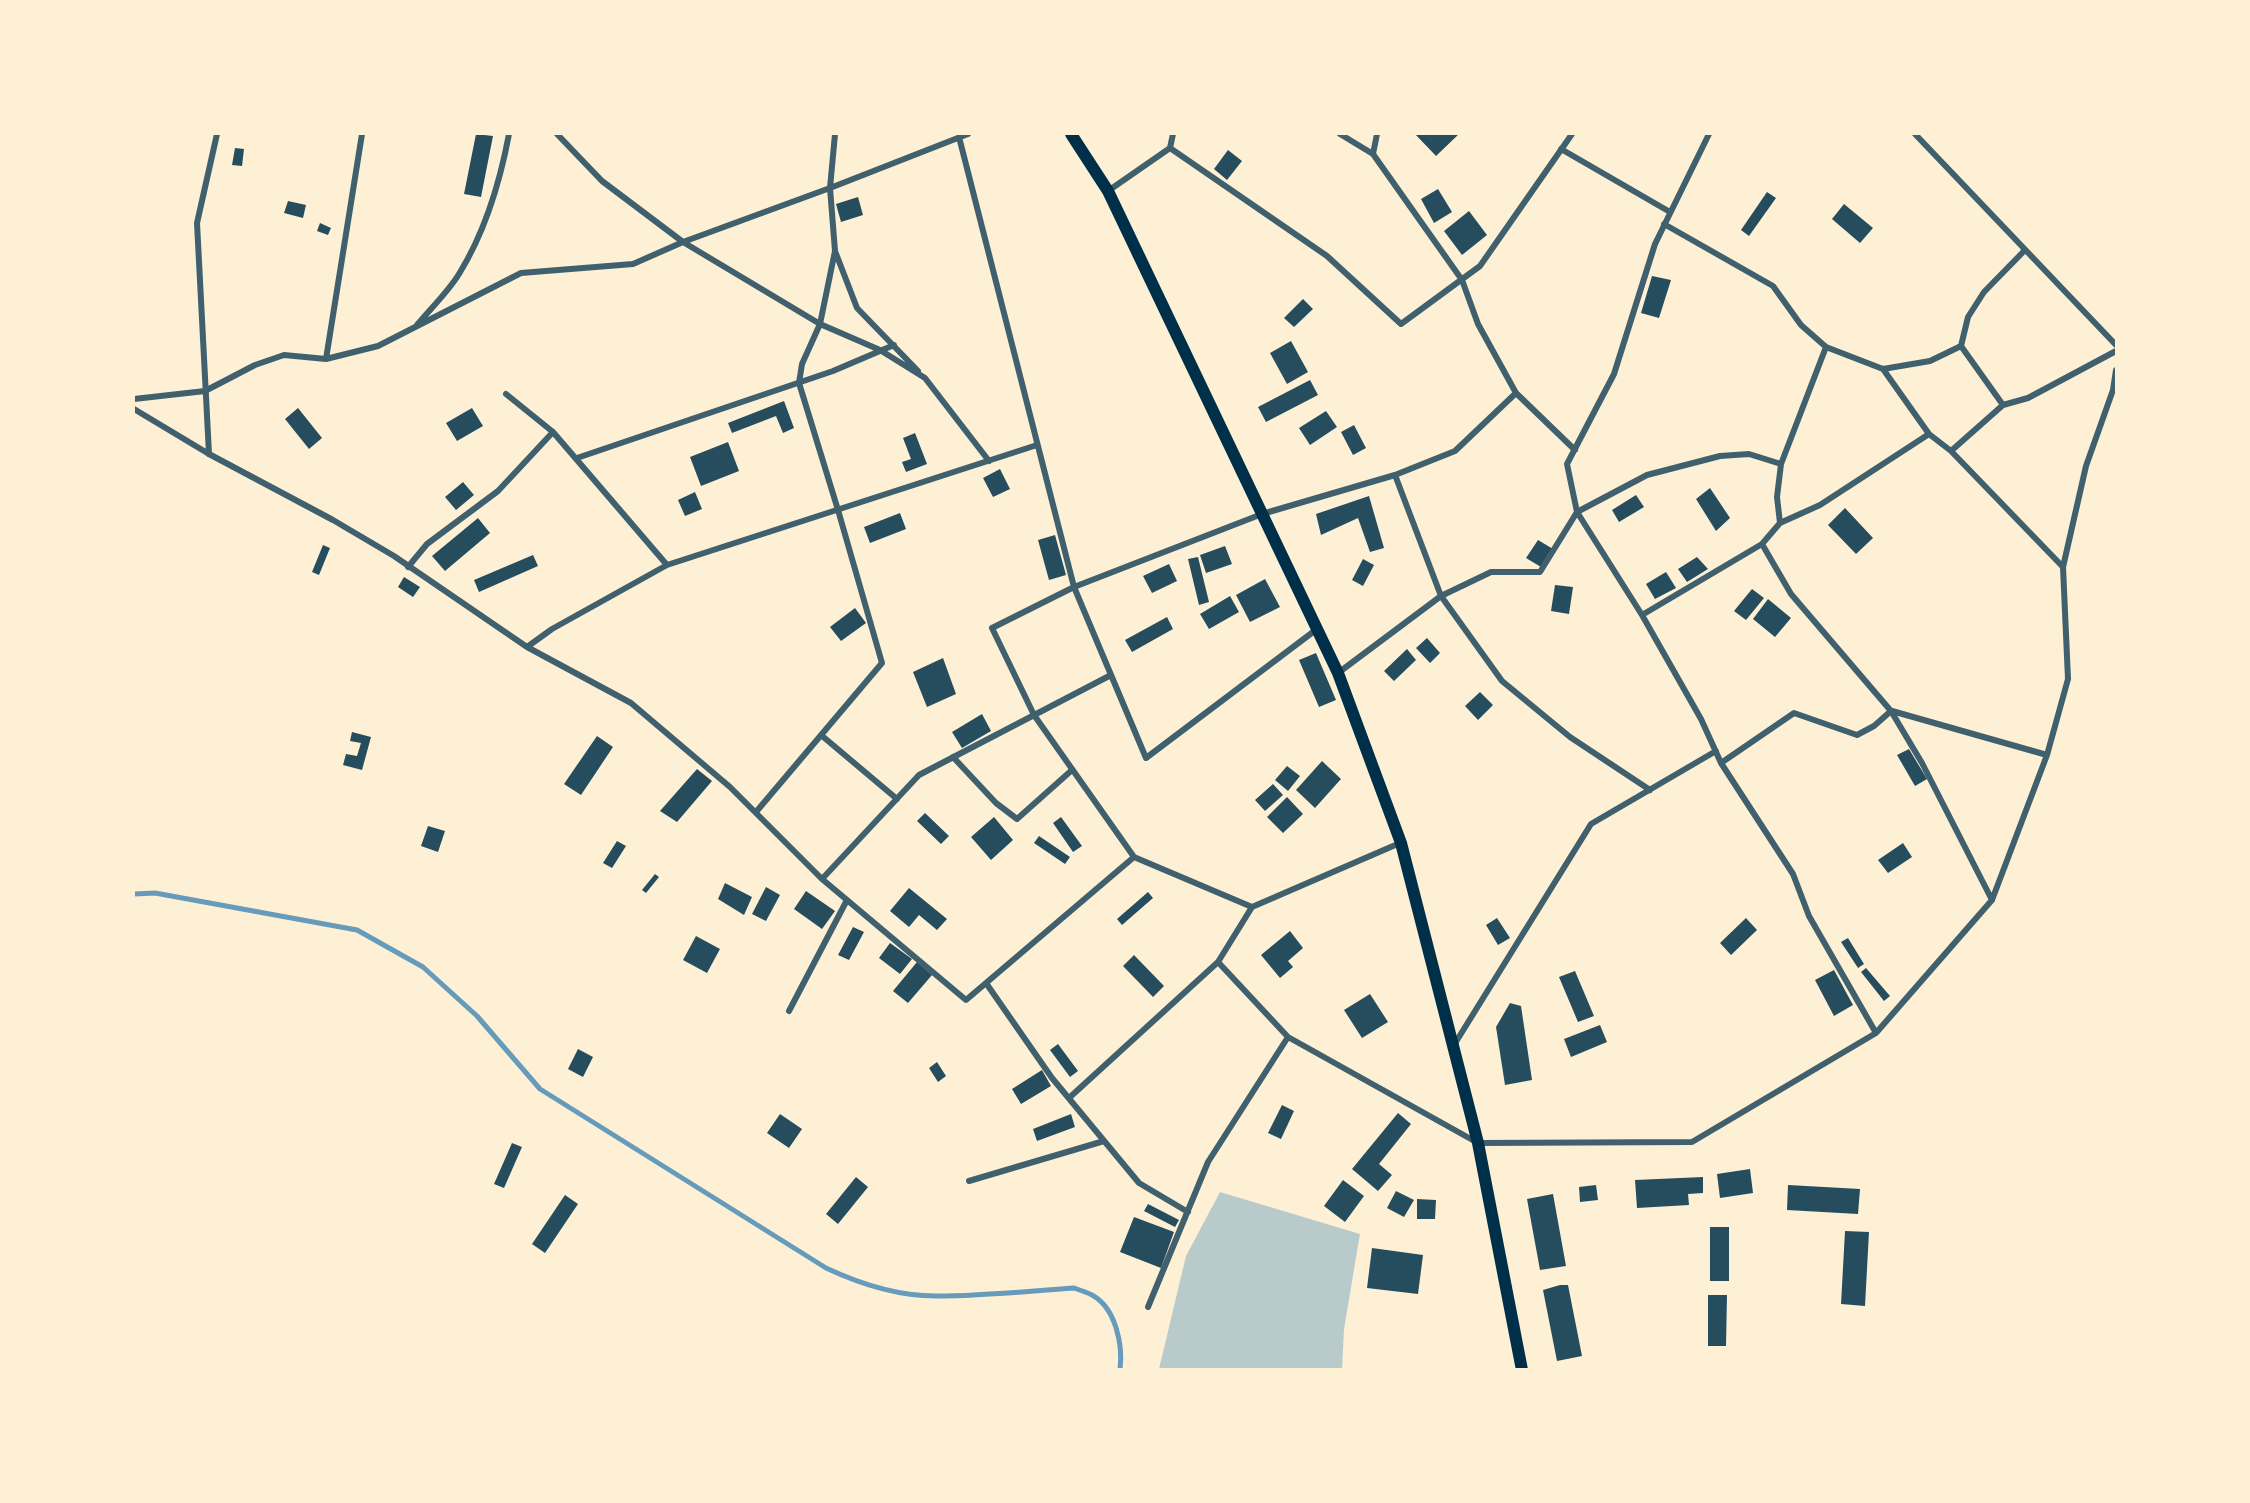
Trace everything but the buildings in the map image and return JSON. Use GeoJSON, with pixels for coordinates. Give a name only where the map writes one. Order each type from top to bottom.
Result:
{"type":"FeatureCollection","features":[{"type":"Feature","properties":{"kind":"main road"},"geometry":{"type":"LineString","coordinates":[[1071,134],[1108,191],[1338,674],[1401,843],[1478,1143],[1522,1370]]}},
{"type":"Feature","properties":{"kind":"street"},"geometry":{"type":"LineString","coordinates":[[209,454],[197,223],[217,134]]}},
{"type":"Feature","properties":{"kind":"street"},"geometry":{"type":"LineString","coordinates":[[326,359],[362,134]]}},
{"type":"Feature","properties":{"kind":"street"},"geometry":{"type":"LineString","coordinates":[[415,327],[459,275],[482,230],[504,161],[509,134]]}},
{"type":"Feature","properties":{"kind":"street"},"geometry":{"type":"LineString","coordinates":[[556,134],[602,181],[683,242],[820,324],[880,350],[925,378]]}},
{"type":"Feature","properties":{"kind":"street"},"geometry":{"type":"LineString","coordinates":[[756,812],[882,663],[799,383],[802,364],[820,324],[835,251],[830,188],[835,134]]}},
{"type":"Feature","properties":{"kind":"street"},"geometry":{"type":"LineString","coordinates":[[134,399],[205,392],[255,365],[284,355],[326,359],[378,346],[521,273],[633,264],[683,242],[968,134]]}},
{"type":"Feature","properties":{"kind":"street"},"geometry":{"type":"LineString","coordinates":[[1108,191],[1170,148],[1173,134]]}},
{"type":"Feature","properties":{"kind":"street"},"geometry":{"type":"LineString","coordinates":[[1340,134],[1373,154],[1462,280],[1478,324],[1515,393],[1575,450]]}},
{"type":"Feature","properties":{"kind":"street"},"geometry":{"type":"LineString","coordinates":[[1373,154],[1377,134]]}},
{"type":"Feature","properties":{"kind":"street"},"geometry":{"type":"LineString","coordinates":[[1170,148],[1327,256],[1401,324],[1480,266],[1572,134]]}},
{"type":"Feature","properties":{"kind":"street"},"geometry":{"type":"LineString","coordinates":[[1709,134],[1655,244],[1614,374],[1567,464],[1577,512],[1642,615],[1701,719],[1722,763],[1793,874],[1809,916],[1876,1033]]}},
{"type":"Feature","properties":{"kind":"street"},"geometry":{"type":"LineString","coordinates":[[1915,134],[2116,345]]}},
{"type":"Feature","properties":{"kind":"street"},"geometry":{"type":"LineString","coordinates":[[959,137],[1074,587],[1146,758],[1317,629]]}},
{"type":"Feature","properties":{"kind":"street"},"geometry":{"type":"LineString","coordinates":[[1561,149],[1670,212]]}},
{"type":"Feature","properties":{"kind":"street"},"geometry":{"type":"LineString","coordinates":[[1664,224],[1773,286],[1801,325],[1826,347],[1883,369],[1930,362],[1961,346]]}},
{"type":"Feature","properties":{"kind":"street"},"geometry":{"type":"LineString","coordinates":[[2003,405],[1961,346],[1968,317],[1984,292],[2025,250]]}},
{"type":"Feature","properties":{"kind":"street"},"geometry":{"type":"LineString","coordinates":[[835,251],[857,308],[925,378],[989,461]]}},
{"type":"Feature","properties":{"kind":"street"},"geometry":{"type":"LineString","coordinates":[[577,458],[833,371],[894,345]]}},
{"type":"Feature","properties":{"kind":"street"},"geometry":{"type":"LineString","coordinates":[[1780,523],[1777,497],[1781,464],[1826,347]]}},
{"type":"Feature","properties":{"kind":"street"},"geometry":{"type":"LineString","coordinates":[[1951,451],[2003,405],[2028,398],[2116,351]]}},
{"type":"Feature","properties":{"kind":"street"},"geometry":{"type":"LineString","coordinates":[[1883,369],[1929,434],[1951,451],[2063,567]]}},
{"type":"Feature","properties":{"kind":"street"},"geometry":{"type":"LineString","coordinates":[[1218,962],[1288,1037],[1478,1143],[1692,1142],[1876,1033],[1992,900],[2047,755],[2068,679],[2063,567],[2086,466],[2113,390],[2116,370]]}},
{"type":"Feature","properties":{"kind":"street"},"geometry":{"type":"LineString","coordinates":[[506,393],[553,432],[667,565]]}},
{"type":"Feature","properties":{"kind":"street"},"geometry":{"type":"LineString","coordinates":[[1252,907],[1134,857],[1034,716],[992,628],[1074,587],[1262,514],[1395,476],[1455,451],[1515,393]]}},
{"type":"Feature","properties":{"kind":"street"},"geometry":{"type":"LineString","coordinates":[[134,409],[209,454],[333,520],[394,556],[527,647],[631,703],[730,787],[822,879],[966,1000],[1134,857]]}},
{"type":"Feature","properties":{"kind":"street"},"geometry":{"type":"LineString","coordinates":[[408,567],[427,544],[498,491],[553,432]]}},
{"type":"Feature","properties":{"kind":"street"},"geometry":{"type":"LineString","coordinates":[[1642,615],[1762,544],[1780,523],[1820,506],[1929,434]]}},
{"type":"Feature","properties":{"kind":"street"},"geometry":{"type":"LineString","coordinates":[[527,647],[552,629],[667,565],[1037,445]]}},
{"type":"Feature","properties":{"kind":"street"},"geometry":{"type":"LineString","coordinates":[[1338,674],[1441,596],[1491,572],[1540,572],[1577,512],[1647,475],[1720,456],[1749,454],[1781,464]]}},
{"type":"Feature","properties":{"kind":"street"},"geometry":{"type":"LineString","coordinates":[[1395,476],[1441,596],[1502,681],[1570,737],[1650,790]]}},
{"type":"Feature","properties":{"kind":"street"},"geometry":{"type":"LineString","coordinates":[[1762,544],[1791,594],[1891,711],[1922,763],[1992,900]]}},
{"type":"Feature","properties":{"kind":"street"},"geometry":{"type":"LineString","coordinates":[[822,879],[919,775],[1111,675]]}},
{"type":"Feature","properties":{"kind":"street"},"geometry":{"type":"LineString","coordinates":[[1891,711],[2047,755]]}},
{"type":"Feature","properties":{"kind":"street"},"geometry":{"type":"LineString","coordinates":[[1722,763],[1794,713],[1857,735],[1874,726],[1891,711]]}},
{"type":"Feature","properties":{"kind":"street"},"geometry":{"type":"LineString","coordinates":[[821,735],[897,799]]}},
{"type":"Feature","properties":{"kind":"street"},"geometry":{"type":"LineString","coordinates":[[1454,1046],[1591,824],[1716,751]]}},
{"type":"Feature","properties":{"kind":"street"},"geometry":{"type":"LineString","coordinates":[[953,757],[996,803],[1017,819],[1072,770]]}},
{"type":"Feature","properties":{"kind":"street"},"geometry":{"type":"LineString","coordinates":[[1069,1098],[1218,962],[1252,907],[1401,843]]}},
{"type":"Feature","properties":{"kind":"street"},"geometry":{"type":"LineString","coordinates":[[789,1011],[847,900]]}},
{"type":"Feature","properties":{"kind":"street"},"geometry":{"type":"LineString","coordinates":[[986,983],[1069,1098],[1139,1183],[1188,1212]]}},
{"type":"Feature","properties":{"kind":"street"},"geometry":{"type":"LineString","coordinates":[[1148,1307],[1208,1162],[1288,1037]]}},
{"type":"Feature","properties":{"kind":"street"},"geometry":{"type":"LineString","coordinates":[[969,1181],[1104,1141]]}},
{"type":"Feature","properties":{"kind":"shaded area"},"geometry":{"type":"Polygon","coordinates":[[[1220,1192],[1360,1234],[1344,1329],[1342,1369],[1159,1369],[1186,1256],[1220,1192]]]}},
{"type":"Feature","properties":{"kind":"waterway"},"geometry":{"type":"LineString","coordinates":[[134,894],[155,893],[357,930],[423,967],[477,1016],[540,1089],[826,1268],[879,1288],[908,1294],[970,1295],[1074,1288],[1092,1295],[1107,1309],[1119,1339],[1120,1370]]}}]}
